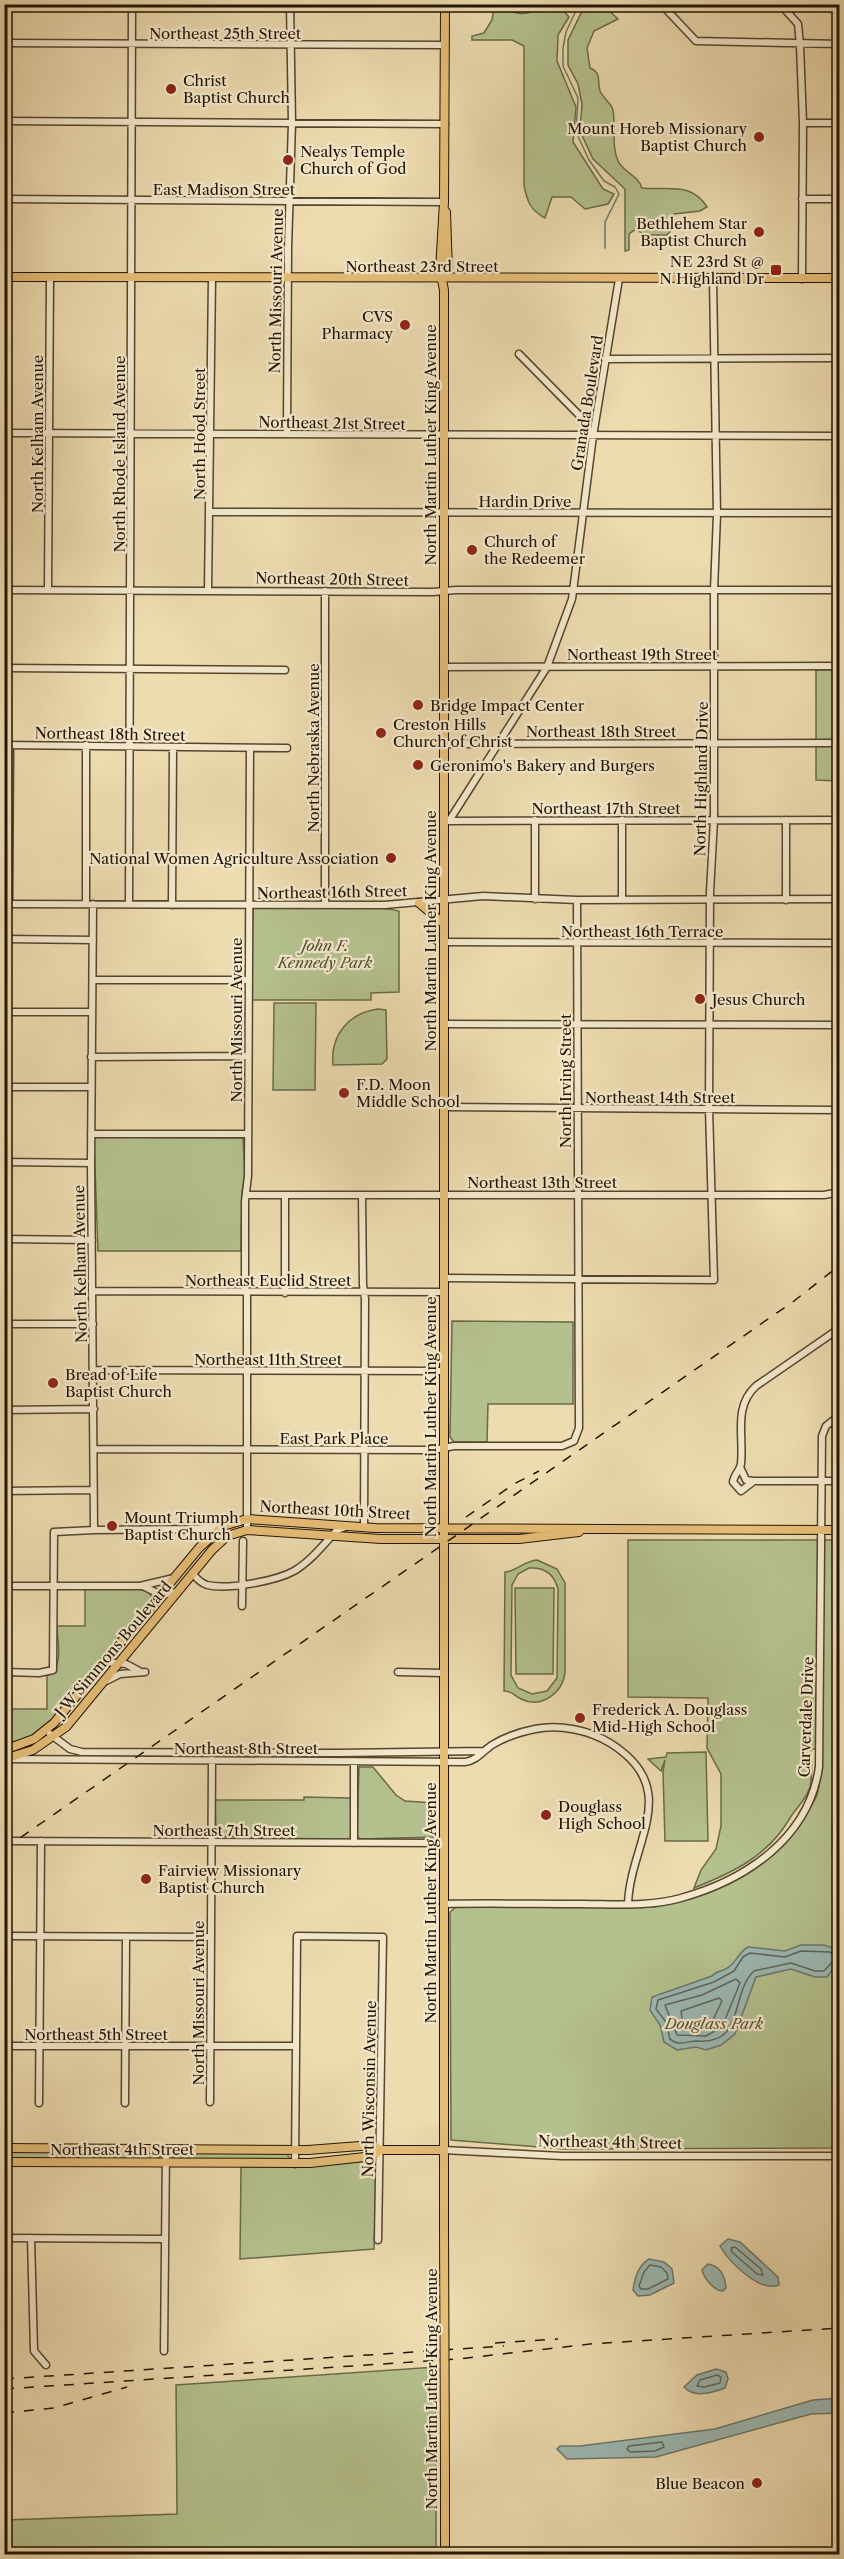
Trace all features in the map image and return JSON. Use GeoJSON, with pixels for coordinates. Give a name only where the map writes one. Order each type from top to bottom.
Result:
{"type":"FeatureCollection","features":[{"type":"Feature","properties":{"kind":"main road","name":"North Martin Luther King Avenue"},"geometry":{"type":"LineString","coordinates":[[445,4],[444,202],[440,239],[440,270],[443,279],[446,821],[443,1843],[445,2553]]}},
{"type":"Feature","properties":{"kind":"main road","name":"Northeast 23rd Street"},"geometry":{"type":"LineString","coordinates":[[4,277],[840,278]]}},
{"type":"Feature","properties":{"kind":"main road"},"geometry":{"type":"LineString","coordinates":[[419,903],[444,924]]}},
{"type":"Feature","properties":{"kind":"main road","name":"Northeast 10th Street"},"geometry":{"type":"LineString","coordinates":[[223,1526],[247,1519],[354,1527],[840,1530]]}},
{"type":"Feature","properties":{"kind":"main road","name":"J W Simmons Boulevard"},"geometry":{"type":"LineString","coordinates":[[4,1750],[22,1745],[43,1733],[202,1545],[223,1526]]}},
{"type":"Feature","properties":{"kind":"main road","name":"Northeast 10th Street"},"geometry":{"type":"LineString","coordinates":[[227,1536],[248,1530],[372,1539],[519,1539],[591,1530]]}},
{"type":"Feature","properties":{"kind":"main road","name":"J W Simmons Boulevard"},"geometry":{"type":"LineString","coordinates":[[4,1759],[25,1753],[56,1736],[227,1536]]}},
{"type":"Feature","properties":{"kind":"main road","name":"Northeast 4th Street"},"geometry":{"type":"LineString","coordinates":[[4,2148],[295,2150],[373,2145],[380,2150],[443,2150]]}},
{"type":"Feature","properties":{"kind":"main road"},"geometry":{"type":"LineString","coordinates":[[69,2149],[69,2162]]}},
{"type":"Feature","properties":{"kind":"main road","name":"Northeast 4th Street"},"geometry":{"type":"LineString","coordinates":[[4,2162],[295,2164],[374,2156],[380,2150]]}},
{"type":"Feature","properties":{"kind":"street","name":"North Rhode Island Avenue"},"geometry":{"type":"LineString","coordinates":[[129,904],[132,4]]}},
{"type":"Feature","properties":{"kind":"street","name":"North Missouri Avenue"},"geometry":{"type":"LineString","coordinates":[[287,434],[292,123],[290,4]]}},
{"type":"Feature","properties":{"kind":"street"},"geometry":{"type":"LineString","coordinates":[[661,4],[696,41],[800,45],[840,44]]}},
{"type":"Feature","properties":{"kind":"street"},"geometry":{"type":"LineString","coordinates":[[780,4],[798,24],[800,45],[803,123],[802,279]]}},
{"type":"Feature","properties":{"kind":"street","name":"Northeast 25th Street"},"geometry":{"type":"LineString","coordinates":[[4,43],[445,45]]}},
{"type":"Feature","properties":{"kind":"street"},"geometry":{"type":"LineString","coordinates":[[4,121],[445,124]]}},
{"type":"Feature","properties":{"kind":"street"},"geometry":{"type":"LineString","coordinates":[[803,123],[840,123]]}},
{"type":"Feature","properties":{"kind":"street"},"geometry":{"type":"LineString","coordinates":[[802,199],[840,198]]}},
{"type":"Feature","properties":{"kind":"street","name":"East Madison Street"},"geometry":{"type":"LineString","coordinates":[[4,199],[444,202]]}},
{"type":"Feature","properties":{"kind":"street","name":"North Kelham Avenue"},"geometry":{"type":"LineString","coordinates":[[48,590],[50,277]]}},
{"type":"Feature","properties":{"kind":"street","name":"North Hood Street"},"geometry":{"type":"LineString","coordinates":[[208,590],[211,512],[212,278]]}},
{"type":"Feature","properties":{"kind":"street","name":"Granada Boulevard"},"geometry":{"type":"LineString","coordinates":[[446,821],[547,667],[574,590],[593,436],[619,279]]}},
{"type":"Feature","properties":{"kind":"street","name":"North Highland Drive"},"geometry":{"type":"LineString","coordinates":[[577,1278],[714,1280],[709,1109],[710,900],[714,820],[714,590],[717,514],[713,279]]}},
{"type":"Feature","properties":{"kind":"street"},"geometry":{"type":"LineString","coordinates":[[519,354],[584,420],[593,436]]}},
{"type":"Feature","properties":{"kind":"street"},"geometry":{"type":"LineString","coordinates":[[605,359],[840,358]]}},
{"type":"Feature","properties":{"kind":"street","name":"Northeast 21st Street"},"geometry":{"type":"LineString","coordinates":[[4,433],[840,436]]}},
{"type":"Feature","properties":{"kind":"street","name":"Hardin Drive"},"geometry":{"type":"LineString","coordinates":[[211,512],[840,513]]}},
{"type":"Feature","properties":{"kind":"street","name":"Northeast 20th Street"},"geometry":{"type":"LineString","coordinates":[[4,590],[840,590]]}},
{"type":"Feature","properties":{"kind":"street","name":"North Nebraska Avenue"},"geometry":{"type":"LineString","coordinates":[[325,591],[325,905]]}},
{"type":"Feature","properties":{"kind":"street","name":"Northeast 19th Street"},"geometry":{"type":"LineString","coordinates":[[444,667],[840,666]]}},
{"type":"Feature","properties":{"kind":"street"},"geometry":{"type":"LineString","coordinates":[[4,668],[285,670]]}},
{"type":"Feature","properties":{"kind":"street","name":"Northeast 18th Street"},"geometry":{"type":"LineString","coordinates":[[444,744],[830,742]]}},
{"type":"Feature","properties":{"kind":"street"},"geometry":{"type":"LineString","coordinates":[[7,745],[7,904]]}},
{"type":"Feature","properties":{"kind":"street","name":"Northeast 18th Street"},"geometry":{"type":"LineString","coordinates":[[7,745],[287,748]]}},
{"type":"Feature","properties":{"kind":"street","name":"North Kelham Avenue"},"geometry":{"type":"LineString","coordinates":[[86,745],[93,940],[91,1163],[94,1530]]}},
{"type":"Feature","properties":{"kind":"street"},"geometry":{"type":"LineString","coordinates":[[172,904],[173,748]]}},
{"type":"Feature","properties":{"kind":"street","name":"North Missouri Avenue"},"geometry":{"type":"LineString","coordinates":[[248,1530],[246,1195],[250,748]]}},
{"type":"Feature","properties":{"kind":"street"},"geometry":{"type":"LineString","coordinates":[[535,820],[535,899]]}},
{"type":"Feature","properties":{"kind":"street"},"geometry":{"type":"LineString","coordinates":[[622,820],[622,900]]}},
{"type":"Feature","properties":{"kind":"street"},"geometry":{"type":"LineString","coordinates":[[786,820],[786,900]]}},
{"type":"Feature","properties":{"kind":"street","name":"Northeast 17th Street"},"geometry":{"type":"LineString","coordinates":[[446,821],[840,820]]}},
{"type":"Feature","properties":{"kind":"street","name":"Northeast 16th Street"},"geometry":{"type":"LineString","coordinates":[[7,904],[325,905],[419,903],[483,896],[577,900],[840,900]]}},
{"type":"Feature","properties":{"kind":"street","name":"North Irving Street"},"geometry":{"type":"LineString","coordinates":[[574,1441],[579,1428],[577,900]]}},
{"type":"Feature","properties":{"kind":"street"},"geometry":{"type":"LineString","coordinates":[[4,939],[93,940]]}},
{"type":"Feature","properties":{"kind":"street","name":"Northeast 16th Terrace"},"geometry":{"type":"LineString","coordinates":[[444,942],[840,943]]}},
{"type":"Feature","properties":{"kind":"street"},"geometry":{"type":"LineString","coordinates":[[93,980],[248,980]]}},
{"type":"Feature","properties":{"kind":"street"},"geometry":{"type":"LineString","coordinates":[[4,1012],[92,1012]]}},
{"type":"Feature","properties":{"kind":"street"},"geometry":{"type":"LineString","coordinates":[[444,1024],[840,1025]]}},
{"type":"Feature","properties":{"kind":"street"},"geometry":{"type":"LineString","coordinates":[[92,1057],[248,1056]]}},
{"type":"Feature","properties":{"kind":"street"},"geometry":{"type":"LineString","coordinates":[[4,1087],[91,1087]]}},
{"type":"Feature","properties":{"kind":"street","name":"Northeast 14th Street"},"geometry":{"type":"LineString","coordinates":[[444,1107],[840,1110]]}},
{"type":"Feature","properties":{"kind":"street"},"geometry":{"type":"LineString","coordinates":[[92,1134],[248,1134]]}},
{"type":"Feature","properties":{"kind":"street"},"geometry":{"type":"LineString","coordinates":[[4,1162],[91,1163]]}},
{"type":"Feature","properties":{"kind":"street","name":"Northeast 13th Street"},"geometry":{"type":"LineString","coordinates":[[246,1195],[710,1196],[839,1192]]}},
{"type":"Feature","properties":{"kind":"street"},"geometry":{"type":"LineString","coordinates":[[285,1195],[285,1293]]}},
{"type":"Feature","properties":{"kind":"street"},"geometry":{"type":"LineString","coordinates":[[362,1196],[365,1371],[364,1527]]}},
{"type":"Feature","properties":{"kind":"street"},"geometry":{"type":"LineString","coordinates":[[4,1239],[92,1240]]}},
{"type":"Feature","properties":{"kind":"street"},"geometry":{"type":"LineString","coordinates":[[444,1278],[577,1278]]}},
{"type":"Feature","properties":{"kind":"street","name":"Northeast Euclid Street"},"geometry":{"type":"LineString","coordinates":[[93,1291],[444,1292]]}},
{"type":"Feature","properties":{"kind":"street"},"geometry":{"type":"LineString","coordinates":[[4,1324],[93,1324]]}},
{"type":"Feature","properties":{"kind":"street"},"geometry":{"type":"LineString","coordinates":[[840,1328],[756,1386],[746,1397],[741,1412],[741,1467],[746,1480],[840,1482]]}},
{"type":"Feature","properties":{"kind":"street","name":"Northeast 11th Street"},"geometry":{"type":"LineString","coordinates":[[93,1370],[444,1371]]}},
{"type":"Feature","properties":{"kind":"street"},"geometry":{"type":"LineString","coordinates":[[4,1410],[94,1409]]}},
{"type":"Feature","properties":{"kind":"street","name":"Carverdale Drive"},"geometry":{"type":"LineString","coordinates":[[443,1904],[628,1904],[681,1898],[741,1875],[778,1846],[806,1810],[816,1784],[819,1767],[822,1436],[826,1426],[840,1415]]}},
{"type":"Feature","properties":{"kind":"street","name":"East Park Place"},"geometry":{"type":"LineString","coordinates":[[94,1449],[365,1450],[562,1446],[574,1441]]}},
{"type":"Feature","properties":{"kind":"street"},"geometry":{"type":"LineString","coordinates":[[741,1467],[733,1482],[736,1487],[741,1491],[754,1481]]}},
{"type":"Feature","properties":{"kind":"street"},"geometry":{"type":"LineString","coordinates":[[4,1491],[93,1490]]}},
{"type":"Feature","properties":{"kind":"street"},"geometry":{"type":"LineString","coordinates":[[4,1672],[39,1673],[53,1670],[54,1532],[193,1529],[223,1526]]}},
{"type":"Feature","properties":{"kind":"street"},"geometry":{"type":"LineString","coordinates":[[193,1574],[209,1585],[243,1585],[294,1571],[340,1528],[354,1527]]}},
{"type":"Feature","properties":{"kind":"street"},"geometry":{"type":"LineString","coordinates":[[193,1529],[201,1537],[202,1545]]}},
{"type":"Feature","properties":{"kind":"street"},"geometry":{"type":"LineString","coordinates":[[242,1606],[243,1541]]}},
{"type":"Feature","properties":{"kind":"street"},"geometry":{"type":"LineString","coordinates":[[4,1586],[140,1586],[175,1578]]}},
{"type":"Feature","properties":{"kind":"street"},"geometry":{"type":"LineString","coordinates":[[140,1586],[161,1595],[177,1593]]}},
{"type":"Feature","properties":{"kind":"street"},"geometry":{"type":"LineString","coordinates":[[100,1685],[115,1676],[142,1671],[119,1663],[105,1662]]}},
{"type":"Feature","properties":{"kind":"street"},"geometry":{"type":"LineString","coordinates":[[398,1672],[444,1673]]}},
{"type":"Feature","properties":{"kind":"street","name":"Northeast 8th Street"},"geometry":{"type":"LineString","coordinates":[[43,1733],[56,1736],[70,1749],[82,1752],[444,1757],[469,1761],[506,1738],[528,1730],[562,1727],[604,1739],[634,1762],[645,1780],[649,1815],[645,1836],[630,1873],[628,1904]]}},
{"type":"Feature","properties":{"kind":"street","name":"Northeast 8th Street"},"geometry":{"type":"LineString","coordinates":[[4,1759],[354,1761],[444,1757]]}},
{"type":"Feature","properties":{"kind":"street","name":"North Missouri Avenue"},"geometry":{"type":"LineString","coordinates":[[210,2102],[212,1760]]}},
{"type":"Feature","properties":{"kind":"street"},"geometry":{"type":"LineString","coordinates":[[354,1761],[354,1842]]}},
{"type":"Feature","properties":{"kind":"street","name":"Northeast 7th Street"},"geometry":{"type":"LineString","coordinates":[[4,1841],[443,1843]]}},
{"type":"Feature","properties":{"kind":"street"},"geometry":{"type":"LineString","coordinates":[[39,2103],[41,1841]]}},
{"type":"Feature","properties":{"kind":"street"},"geometry":{"type":"LineString","coordinates":[[4,1936],[210,1937]]}},
{"type":"Feature","properties":{"kind":"street","name":"North Wisconsin Avenue"},"geometry":{"type":"LineString","coordinates":[[296,2046],[297,1936],[383,1937],[378,2240]]}},
{"type":"Feature","properties":{"kind":"street"},"geometry":{"type":"LineString","coordinates":[[125,2103],[126,1937]]}},
{"type":"Feature","properties":{"kind":"street","name":"Northeast 5th Street"},"geometry":{"type":"LineString","coordinates":[[4,2046],[296,2046]]}},
{"type":"Feature","properties":{"kind":"street"},"geometry":{"type":"LineString","coordinates":[[295,2164],[296,2046]]}},
{"type":"Feature","properties":{"kind":"street"},"geometry":{"type":"LineString","coordinates":[[164,2351],[166,2149]]}},
{"type":"Feature","properties":{"kind":"street","name":"Northeast 4th Street"},"geometry":{"type":"LineString","coordinates":[[443,2150],[562,2156],[840,2156]]}},
{"type":"Feature","properties":{"kind":"street"},"geometry":{"type":"LineString","coordinates":[[4,2238],[165,2239]]}},
{"type":"Feature","properties":{"kind":"street"},"geometry":{"type":"LineString","coordinates":[[31,2238],[34,2351],[46,2365]]}},
{"type":"Feature","properties":{"kind":"green space"},"geometry":{"type":"Polygon","coordinates":[[[585,5],[603,5],[618,19],[594,31],[587,48],[590,68],[598,75],[600,91],[613,110],[615,149],[618,161],[642,188],[686,190],[694,193],[707,207],[700,211],[674,214],[673,228],[667,235],[644,235],[636,229],[629,234],[629,250],[625,251],[625,189],[593,159],[580,131],[582,104],[578,84],[568,65],[568,40],[585,5]]]}},
{"type":"Feature","properties":{"kind":"green space"},"geometry":{"type":"Polygon","coordinates":[[[538,6],[563,10],[569,17],[558,35],[557,61],[576,107],[573,142],[603,189],[614,194],[608,204],[585,209],[571,197],[552,197],[545,218],[530,204],[524,185],[524,46],[512,40],[472,40],[472,36],[484,33],[492,20],[494,7],[522,14],[533,11],[538,6]]]}},
{"type":"Feature","properties":{"kind":"green space"},"geometry":{"type":"Polygon","coordinates":[[[816,670],[839,670],[839,781],[816,780],[816,670]]]}},
{"type":"Feature","properties":{"kind":"green space","name":"John F. Kennedy Park"},"geometry":{"type":"Polygon","coordinates":[[[253,908],[383,908],[399,911],[399,992],[371,993],[371,1000],[251,1000],[253,908]]]}},
{"type":"Feature","properties":{"kind":"green space"},"geometry":{"type":"Polygon","coordinates":[[[274,1003],[316,1003],[315,1090],[273,1090],[274,1003]]]}},
{"type":"Feature","properties":{"kind":"green space"},"geometry":{"type":"Polygon","coordinates":[[[378,1009],[386,1010],[387,1059],[382,1064],[333,1065],[335,1044],[344,1027],[358,1015],[378,1009]]]}},
{"type":"Feature","properties":{"kind":"green space"},"geometry":{"type":"Polygon","coordinates":[[[97,1137],[243,1138],[245,1174],[242,1193],[241,1251],[98,1251],[94,1140],[97,1137]]]}},
{"type":"Feature","properties":{"kind":"green space"},"geometry":{"type":"Polygon","coordinates":[[[452,1321],[573,1322],[573,1404],[488,1404],[487,1442],[454,1442],[450,1437],[452,1321]]]}},
{"type":"Feature","properties":{"kind":"green space","name":"Douglass Park"},"geometry":{"type":"Polygon","coordinates":[[[628,1540],[839,1540],[839,2148],[564,2149],[451,2140],[450,1912],[456,1907],[655,1907],[697,1896],[737,1880],[771,1856],[800,1823],[817,1795],[822,1749],[811,1749],[812,1773],[808,1792],[771,1843],[761,1853],[736,1869],[694,1888],[701,1870],[716,1849],[721,1826],[721,1774],[707,1748],[708,1698],[628,1697],[628,1540]]]}},
{"type":"Feature","properties":{"kind":"green space"},"geometry":{"type":"Polygon","coordinates":[[[537,1560],[557,1569],[565,1583],[565,1672],[555,1692],[550,1697],[536,1702],[529,1702],[504,1691],[505,1572],[537,1560]],[[534,1568],[518,1574],[512,1585],[511,1675],[518,1688],[532,1694],[547,1691],[557,1678],[558,1589],[548,1572],[534,1568]]]}},
{"type":"Feature","properties":{"kind":"green space"},"geometry":{"type":"Polygon","coordinates":[[[515,1588],[554,1588],[553,1674],[516,1674],[515,1588]]]}},
{"type":"Feature","properties":{"kind":"green space"},"geometry":{"type":"Polygon","coordinates":[[[85,1589],[138,1589],[149,1592],[152,1598],[46,1727],[29,1738],[5,1747],[5,1709],[47,1709],[47,1675],[53,1671],[58,1660],[57,1626],[85,1626],[85,1589]]]}},
{"type":"Feature","properties":{"kind":"green space"},"geometry":{"type":"Polygon","coordinates":[[[706,1752],[708,1841],[665,1841],[663,1772],[665,1760],[661,1771],[648,1759],[666,1757],[667,1753],[706,1752]]]}},
{"type":"Feature","properties":{"kind":"green space"},"geometry":{"type":"Polygon","coordinates":[[[359,1767],[373,1767],[396,1795],[405,1801],[434,1803],[436,1837],[360,1839],[357,1836],[359,1767]]]}},
{"type":"Feature","properties":{"kind":"green space"},"geometry":{"type":"Polygon","coordinates":[[[304,1797],[351,1798],[351,1837],[349,1840],[216,1836],[215,1800],[304,1800],[304,1797]]]}},
{"type":"Feature","properties":{"kind":"green space"},"geometry":{"type":"Polygon","coordinates":[[[5,2152],[61,2152],[63,2155],[60,2159],[5,2159],[5,2152]]]}},
{"type":"Feature","properties":{"kind":"green space"},"geometry":{"type":"Polygon","coordinates":[[[77,2152],[157,2153],[161,2155],[158,2160],[77,2159],[74,2157],[77,2152]]]}},
{"type":"Feature","properties":{"kind":"green space"},"geometry":{"type":"Polygon","coordinates":[[[172,2153],[287,2153],[289,2158],[287,2161],[173,2160],[172,2153]]]}},
{"type":"Feature","properties":{"kind":"green space"},"geometry":{"type":"Polygon","coordinates":[[[374,2161],[377,2168],[374,2249],[240,2259],[241,2167],[317,2166],[374,2161]]]}},
{"type":"Feature","properties":{"kind":"green space"},"geometry":{"type":"Polygon","coordinates":[[[436,2367],[436,2554],[5,2554],[5,2520],[177,2514],[176,2385],[436,2367]]]}},
{"type":"Feature","properties":{"kind":"water"},"geometry":{"type":"Polygon","coordinates":[[[801,1945],[824,1945],[839,1950],[839,1961],[827,1977],[815,1977],[791,1969],[756,1977],[735,2034],[721,2045],[706,2050],[696,2047],[677,2050],[664,2042],[660,2025],[650,2010],[652,1997],[712,1976],[732,1964],[748,1947],[785,1951],[801,1945]]]}},
{"type":"Feature","properties":{"kind":"water"},"geometry":{"type":"Polygon","coordinates":[[[728,2239],[740,2242],[778,2277],[779,2285],[763,2285],[730,2260],[720,2246],[728,2239]]]}},
{"type":"Feature","properties":{"kind":"water"},"geometry":{"type":"Polygon","coordinates":[[[649,2259],[664,2262],[672,2269],[674,2283],[650,2295],[638,2296],[633,2290],[636,2276],[642,2265],[649,2259]]]}},
{"type":"Feature","properties":{"kind":"water"},"geometry":{"type":"Polygon","coordinates":[[[708,2264],[722,2272],[726,2288],[723,2291],[710,2284],[705,2277],[702,2270],[708,2264]]]}},
{"type":"Feature","properties":{"kind":"water"},"geometry":{"type":"Polygon","coordinates":[[[716,2369],[726,2372],[728,2379],[725,2388],[699,2394],[688,2391],[684,2387],[697,2375],[716,2369]]]}},
{"type":"Feature","properties":{"kind":"water"},"geometry":{"type":"Polygon","coordinates":[[[839,2398],[839,2413],[811,2414],[656,2457],[567,2459],[557,2449],[560,2446],[580,2446],[715,2429],[813,2400],[839,2398]]]}},
{"type":"Feature","properties":{"kind":"waterway"},"geometry":{"type":"LineString","coordinates":[[579,4],[566,32],[563,66],[578,98],[576,132],[589,160],[604,181],[615,187],[619,194],[605,222],[605,248]]}},
{"type":"Feature","properties":{"kind":"railway"},"geometry":{"type":"LineString","coordinates":[[4,1849],[794,1301],[840,1265]]}},
{"type":"Feature","properties":{"kind":"railway"},"geometry":{"type":"LineString","coordinates":[[466,1517],[514,1484],[539,1471]]}},
{"type":"Feature","properties":{"kind":"railway"},"geometry":{"type":"LineString","coordinates":[[4,2389],[458,2359],[590,2344],[840,2328]]}},
{"type":"Feature","properties":{"kind":"railway"},"geometry":{"type":"LineString","coordinates":[[495,2343],[558,2339]]}},
{"type":"Feature","properties":{"kind":"railway"},"geometry":{"type":"LineString","coordinates":[[4,2379],[504,2346]]}},
{"type":"Feature","properties":{"kind":"railway"},"geometry":{"type":"LineString","coordinates":[[4,2413],[54,2408],[127,2387]]}},
{"type":"Feature","properties":{"kind":"place","name":"Christ Baptist Church"},"geometry":{"type":"Point","coordinates":[171,89]}},
{"type":"Feature","properties":{"kind":"place","name":"Mount Horeb Missionary Baptist Church"},"geometry":{"type":"Point","coordinates":[759,137]}},
{"type":"Feature","properties":{"kind":"place","name":"Nealys Temple Church of God"},"geometry":{"type":"Point","coordinates":[288,160]}},
{"type":"Feature","properties":{"kind":"place","name":"Bethlehem Star Baptist Church"},"geometry":{"type":"Point","coordinates":[759,232]}},
{"type":"Feature","properties":{"kind":"place","name":"NE 23rd St @ N Highland Dr"},"geometry":{"type":"Point","coordinates":[776,270]}},
{"type":"Feature","properties":{"kind":"place","name":"CVS Pharmacy"},"geometry":{"type":"Point","coordinates":[405,325]}},
{"type":"Feature","properties":{"kind":"place","name":"Church of the Redeemer"},"geometry":{"type":"Point","coordinates":[472,550]}},
{"type":"Feature","properties":{"kind":"place","name":"Bridge Impact Center"},"geometry":{"type":"Point","coordinates":[418,705]}},
{"type":"Feature","properties":{"kind":"place","name":"Creston Hills Church of Christ"},"geometry":{"type":"Point","coordinates":[381,733]}},
{"type":"Feature","properties":{"kind":"place","name":"Geronimo's Bakery and Burgers"},"geometry":{"type":"Point","coordinates":[418,765]}},
{"type":"Feature","properties":{"kind":"place","name":"National Women Agriculture Association"},"geometry":{"type":"Point","coordinates":[391,858]}},
{"type":"Feature","properties":{"kind":"place","name":"Jesus Church"},"geometry":{"type":"Point","coordinates":[700,999]}},
{"type":"Feature","properties":{"kind":"place","name":"F.D. Moon Middle School"},"geometry":{"type":"Point","coordinates":[344,1093]}},
{"type":"Feature","properties":{"kind":"place","name":"Bread of Life Baptist Church"},"geometry":{"type":"Point","coordinates":[53,1383]}},
{"type":"Feature","properties":{"kind":"place","name":"Mount Triumph Baptist Church"},"geometry":{"type":"Point","coordinates":[112,1526]}},
{"type":"Feature","properties":{"kind":"place","name":"Frederick A. Douglass Mid-High School"},"geometry":{"type":"Point","coordinates":[580,1718]}},
{"type":"Feature","properties":{"kind":"place","name":"Douglass High School"},"geometry":{"type":"Point","coordinates":[546,1815]}},
{"type":"Feature","properties":{"kind":"place","name":"Fairview Missionary Baptist Church"},"geometry":{"type":"Point","coordinates":[146,1879]}},
{"type":"Feature","properties":{"kind":"place","name":"Blue Beacon"},"geometry":{"type":"Point","coordinates":[757,2483]}}]}
